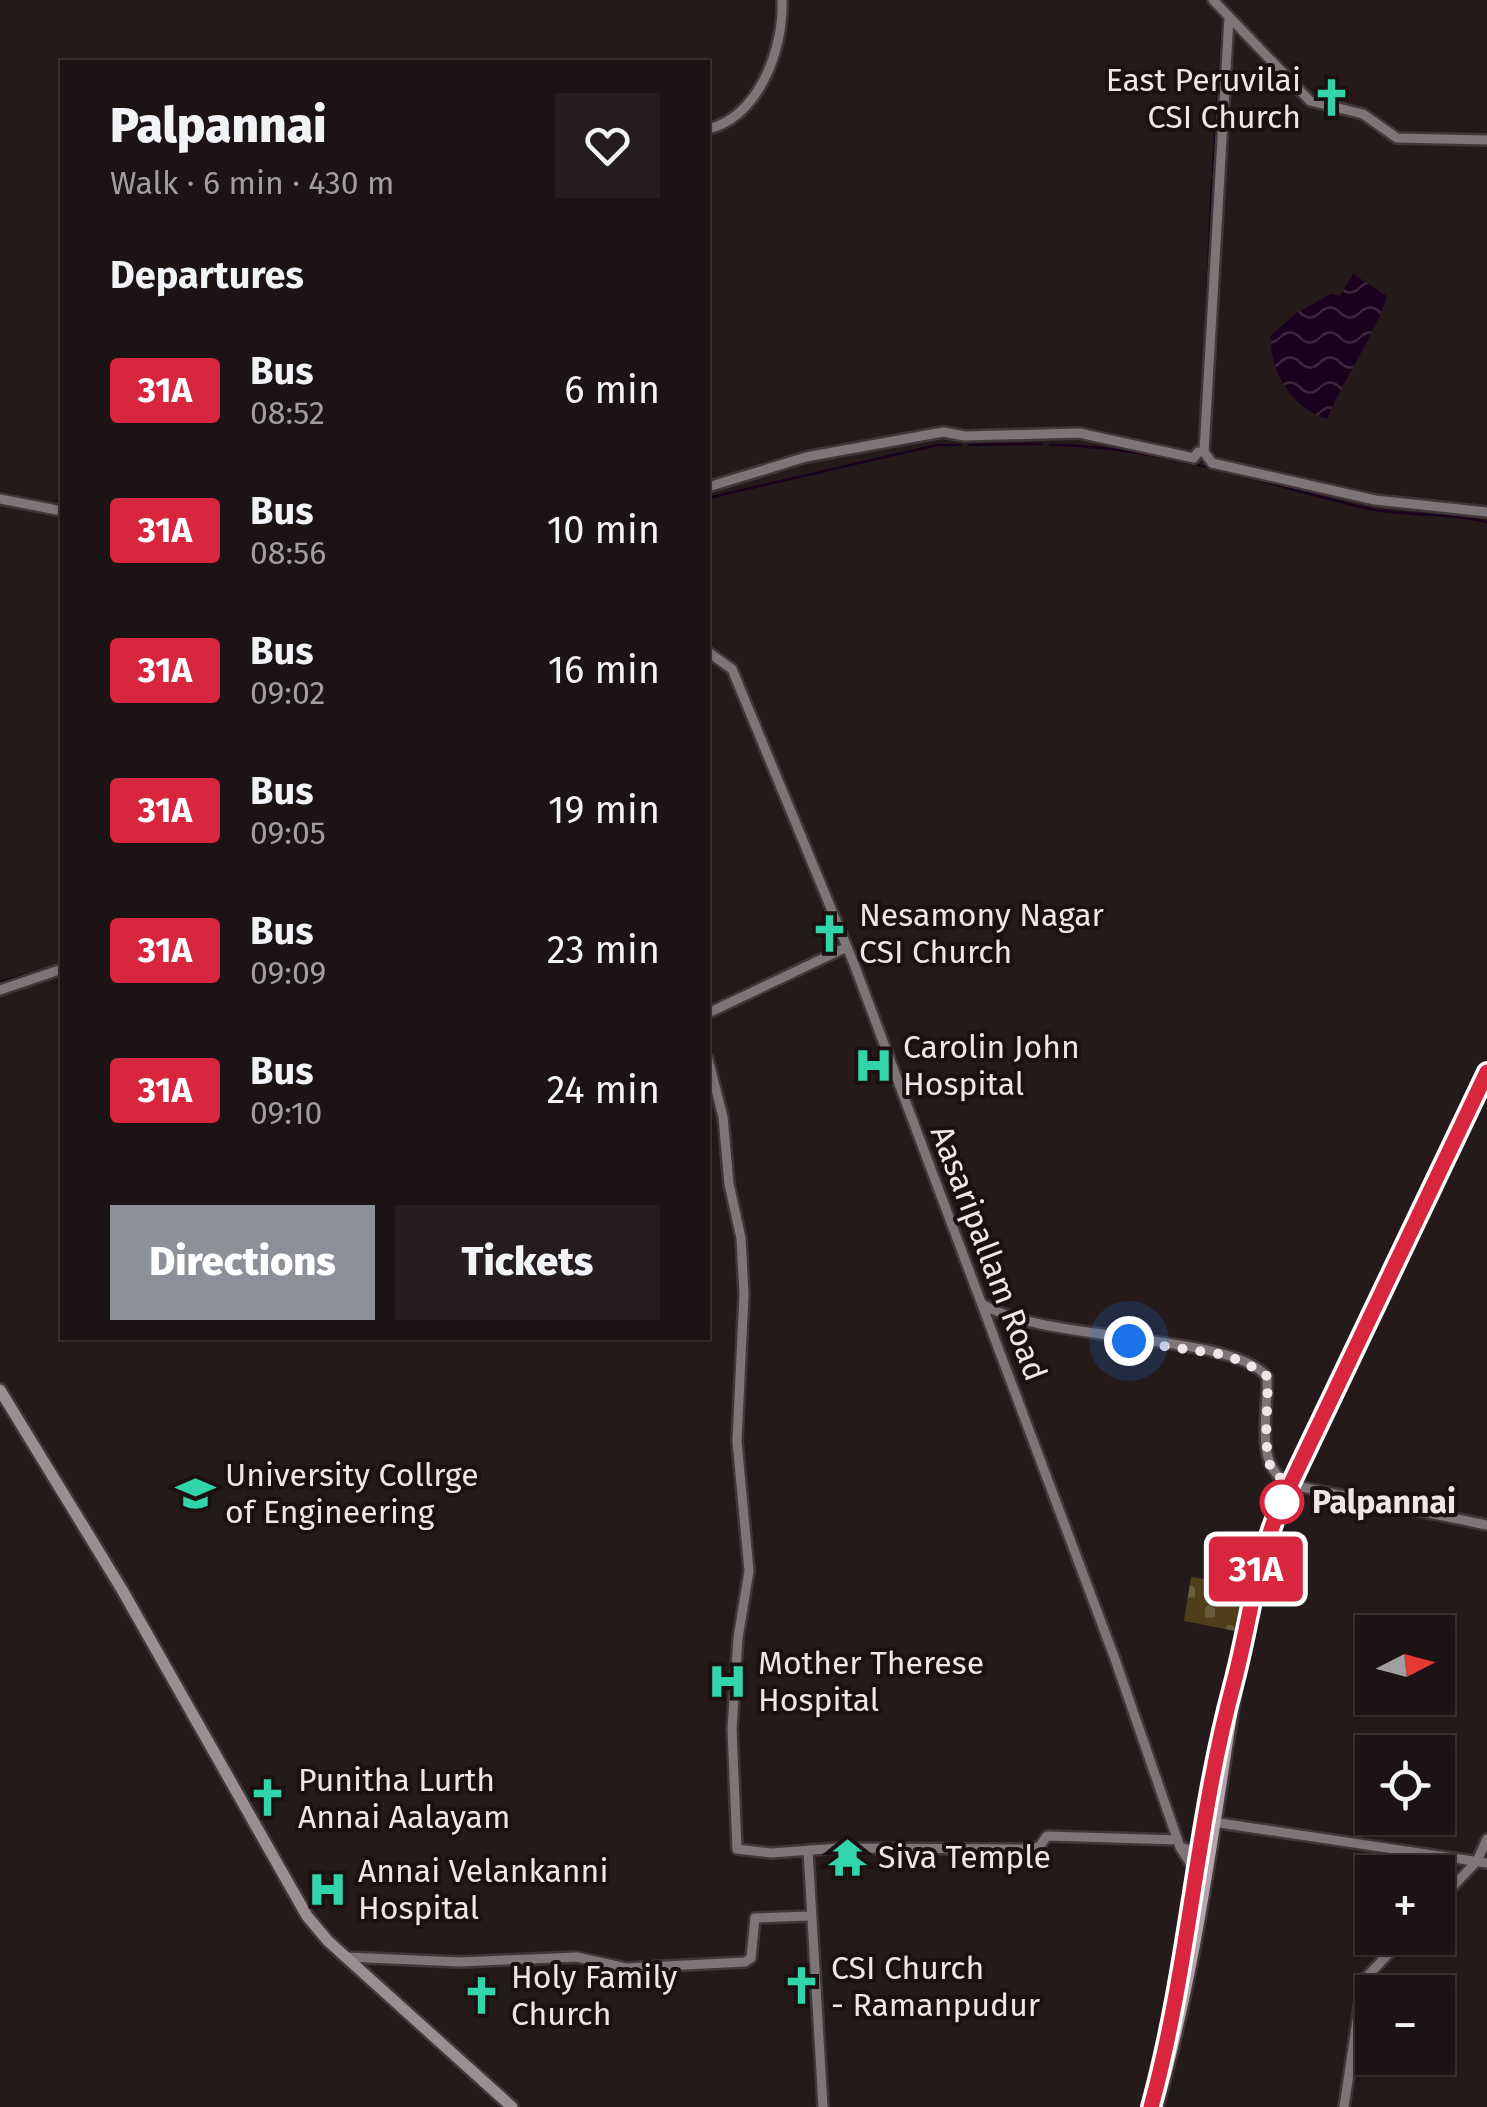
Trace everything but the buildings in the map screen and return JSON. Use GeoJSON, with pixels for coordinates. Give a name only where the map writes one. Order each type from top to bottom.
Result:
{"type":"FeatureCollection","features":[{"type":"Feature","properties":{"kind":"highway"},"geometry":{"type":"LineString","coordinates":[[1203,1853],[1258,1562],[1487,1072]]}},
{"type":"Feature","properties":{"kind":"highway"},"geometry":{"type":"LineString","coordinates":[[1153,2107],[1200,1882],[1220,1732],[1233,1686]]}},
{"type":"Feature","properties":{"kind":"main road"},"geometry":{"type":"LineString","coordinates":[[0,1390],[120,1588],[307,1916],[345,1957],[512,2107]]}},
{"type":"Feature","properties":{"kind":"street"},"geometry":{"type":"LineString","coordinates":[[710,128],[733,118],[751,101],[773,55],[782,0]]}},
{"type":"Feature","properties":{"kind":"street"},"geometry":{"type":"LineString","coordinates":[[1216,2],[1265,49],[1310,101],[1363,114],[1397,138],[1487,140]]}},
{"type":"Feature","properties":{"kind":"street"},"geometry":{"type":"LineString","coordinates":[[1228,17],[1204,452],[1212,462],[1374,500],[1487,512]]}},
{"type":"Feature","properties":{"kind":"street"},"geometry":{"type":"LineString","coordinates":[[710,485],[806,457],[943,432],[965,436],[1078,434],[1194,458],[1198,452],[1204,452]]}},
{"type":"Feature","properties":{"kind":"street"},"geometry":{"type":"LineString","coordinates":[[0,499],[60,510]]}},
{"type":"Feature","properties":{"kind":"street","name":"Aasaripallam Road"},"geometry":{"type":"LineString","coordinates":[[710,653],[732,669],[847,947],[1122,1677],[1179,1844],[1200,1882]]}},
{"type":"Feature","properties":{"kind":"street"},"geometry":{"type":"LineString","coordinates":[[710,1012],[847,947]]}},
{"type":"Feature","properties":{"kind":"street"},"geometry":{"type":"LineString","coordinates":[[0,990],[60,970]]}},
{"type":"Feature","properties":{"kind":"street"},"geometry":{"type":"LineString","coordinates":[[710,1066],[723,1118],[728,1184],[741,1238],[744,1294],[738,1441],[749,1570],[738,1638],[732,1728],[736,1849],[772,1853],[1035,1849],[1047,1836],[1179,1844],[1203,1853]]}},
{"type":"Feature","properties":{"kind":"street"},"geometry":{"type":"LineString","coordinates":[[982,1303],[1047,1327],[1202,1350],[1253,1364],[1268,1378],[1266,1441],[1271,1472],[1292,1485],[1487,1525]]}},
{"type":"Feature","properties":{"kind":"street"},"geometry":{"type":"LineString","coordinates":[[1211,1822],[1482,1862]]}},
{"type":"Feature","properties":{"kind":"street"},"geometry":{"type":"LineString","coordinates":[[1455,1887],[1482,1862],[1487,1839]]}},
{"type":"Feature","properties":{"kind":"street"},"geometry":{"type":"LineString","coordinates":[[808,1850],[824,2107]]}},
{"type":"Feature","properties":{"kind":"street"},"geometry":{"type":"LineString","coordinates":[[345,1957],[460,1962],[576,1957],[626,1968],[745,1962],[750,1958],[755,1918],[810,1916]]}},
{"type":"Feature","properties":{"kind":"street"},"geometry":{"type":"LineString","coordinates":[[1344,2107],[1363,1980],[1387,1955]]}},
{"type":"Feature","properties":{"kind":"green space"},"geometry":{"type":"Polygon","coordinates":[[[1191,1577],[1249,1586],[1240,1632],[1184,1621],[1191,1577]]]}},
{"type":"Feature","properties":{"kind":"water"},"geometry":{"type":"Polygon","coordinates":[[[1353,274],[1387,296],[1327,419],[1303,406],[1285,387],[1274,363],[1271,336],[1296,313],[1331,294],[1340,296],[1353,274]]]}},
{"type":"Feature","properties":{"kind":"waterway"},"geometry":{"type":"LineString","coordinates":[[1213,172],[1223,14]]}},
{"type":"Feature","properties":{"kind":"waterway"},"geometry":{"type":"LineString","coordinates":[[1203,388],[1212,180]]}},
{"type":"Feature","properties":{"kind":"waterway"},"geometry":{"type":"LineString","coordinates":[[969,445],[1042,444]]}},
{"type":"Feature","properties":{"kind":"waterway"},"geometry":{"type":"LineString","coordinates":[[710,498],[937,445],[960,445]]}},
{"type":"Feature","properties":{"kind":"waterway"},"geometry":{"type":"LineString","coordinates":[[1050,445],[1170,459],[1380,511],[1487,522]]}},
{"type":"Feature","properties":{"kind":"waterway"},"geometry":{"type":"LineString","coordinates":[[0,982],[60,965]]}},
{"type":"Feature","properties":{"kind":"bus line","name":"31A"},"geometry":{"type":"LineString","coordinates":[[1151,2107],[1180,1984],[1220,1732],[1258,1562],[1282,1502],[1487,1072]]}},
{"type":"Feature","properties":{"kind":"place","name":"East Peruvilai CSI Church"},"geometry":{"type":"Point","coordinates":[1331,98]}},
{"type":"Feature","properties":{"kind":"place","name":"Nesamony Nagar CSI Church"},"geometry":{"type":"Point","coordinates":[829,933]}},
{"type":"Feature","properties":{"kind":"place","name":"Carolin John Hospital"},"geometry":{"type":"Point","coordinates":[873,1065]}},
{"type":"Feature","properties":{"kind":"place","name":"University Collrge of Engineering"},"geometry":{"type":"Point","coordinates":[195,1493]}},
{"type":"Feature","properties":{"kind":"place","name":"Palpannai"},"geometry":{"type":"Point","coordinates":[1282,1502]}},
{"type":"Feature","properties":{"kind":"place","name":"Mother Therese Hospital"},"geometry":{"type":"Point","coordinates":[728,1681]}},
{"type":"Feature","properties":{"kind":"place","name":"Punitha Lurth Annai Aalayam"},"geometry":{"type":"Point","coordinates":[268,1798]}},
{"type":"Feature","properties":{"kind":"place","name":"Siva Temple"},"geometry":{"type":"Point","coordinates":[848,1857]}},
{"type":"Feature","properties":{"kind":"place","name":"Annai Velankanni Hospital"},"geometry":{"type":"Point","coordinates":[328,1889]}},
{"type":"Feature","properties":{"kind":"place","name":"CSI Church - Ramanpudur"},"geometry":{"type":"Point","coordinates":[801,1986]}},
{"type":"Feature","properties":{"kind":"place","name":"Holy Family Church"},"geometry":{"type":"Point","coordinates":[481,1995]}},
{"type":"Feature","properties":{"kind":"route"},"geometry":{"type":"LineString","coordinates":[[1129,1341],[1226,1355],[1264,1372],[1268,1378],[1266,1441],[1271,1472],[1292,1485],[1282,1502]]}}]}
